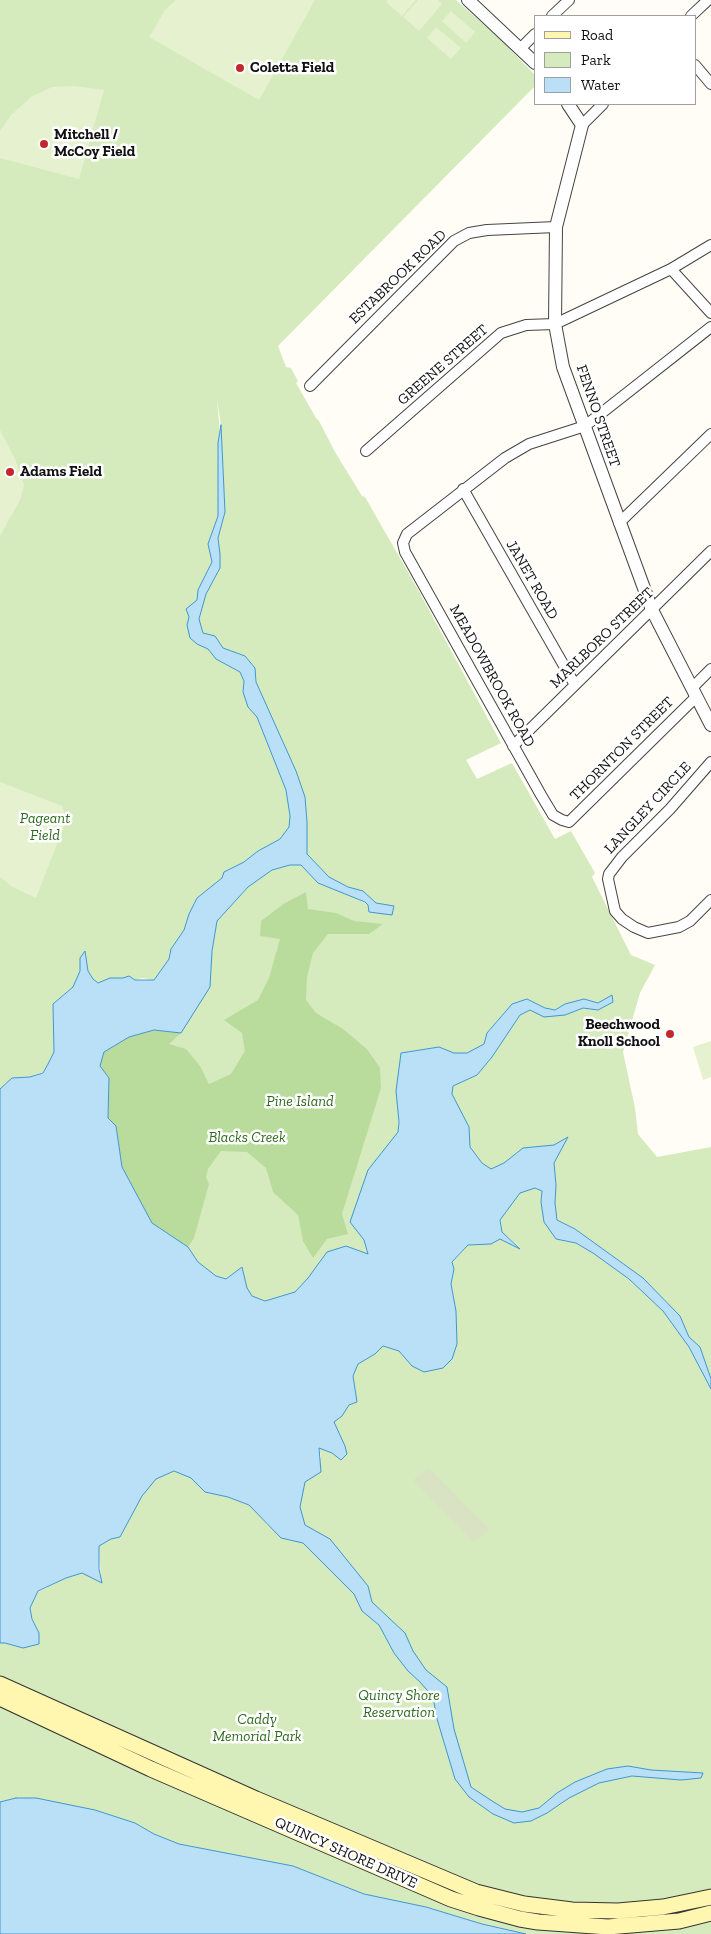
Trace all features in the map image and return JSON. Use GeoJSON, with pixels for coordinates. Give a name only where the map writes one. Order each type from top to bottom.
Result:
{"type":"FeatureCollection","features":[{"type":"Feature","properties":{"kind":"main road","name":"QUINCY SHORE DRIVE"},"geometry":{"type":"LineString","coordinates":[[0,1684],[274,1807],[476,1892],[524,1904],[572,1910],[618,1911],[663,1907],[711,1897]]}},
{"type":"Feature","properties":{"kind":"main road","name":"QUINCY SHORE DRIVE"},"geometry":{"type":"LineString","coordinates":[[0,1698],[151,1769],[451,1899],[479,1908],[538,1922],[608,1927],[679,1921],[711,1913]]}},
{"type":"Feature","properties":{"kind":"street"},"geometry":{"type":"LineString","coordinates":[[468,0],[534,62]]}},
{"type":"Feature","properties":{"kind":"street"},"geometry":{"type":"LineString","coordinates":[[553,15],[569,0]]}},
{"type":"Feature","properties":{"kind":"street"},"geometry":{"type":"LineString","coordinates":[[692,15],[708,0]]}},
{"type":"Feature","properties":{"kind":"street"},"geometry":{"type":"LineString","coordinates":[[521,48],[534,35]]}},
{"type":"Feature","properties":{"kind":"street"},"geometry":{"type":"LineString","coordinates":[[696,66],[711,84]]}},
{"type":"Feature","properties":{"kind":"street"},"geometry":{"type":"LineString","coordinates":[[569,105],[582,125],[602,105]]}},
{"type":"Feature","properties":{"kind":"street","name":"FENNO STREET"},"geometry":{"type":"LineString","coordinates":[[582,125],[556,227],[555,324],[563,367],[652,610],[711,725]]}},
{"type":"Feature","properties":{"kind":"street","name":"ESTABROOK ROAD"},"geometry":{"type":"LineString","coordinates":[[310,386],[454,240],[469,233],[487,230],[556,227]]}},
{"type":"Feature","properties":{"kind":"street","name":"GREENE STREET"},"geometry":{"type":"LineString","coordinates":[[366,451],[501,333],[526,326],[555,324],[671,269],[711,245]]}},
{"type":"Feature","properties":{"kind":"street"},"geometry":{"type":"LineString","coordinates":[[671,269],[711,313]]}},
{"type":"Feature","properties":{"kind":"street"},"geometry":{"type":"LineString","coordinates":[[463,489],[505,458],[529,444],[585,426],[711,327]]}},
{"type":"Feature","properties":{"kind":"street"},"geometry":{"type":"LineString","coordinates":[[619,523],[711,434]]}},
{"type":"Feature","properties":{"kind":"street","name":"MEADOWBROOK ROAD"},"geometry":{"type":"LineString","coordinates":[[463,489],[407,534],[403,543],[405,552],[553,815],[570,822]]}},
{"type":"Feature","properties":{"kind":"street","name":"JANET ROAD"},"geometry":{"type":"LineString","coordinates":[[463,489],[575,685]]}},
{"type":"Feature","properties":{"kind":"street","name":"MARLBORO STREET"},"geometry":{"type":"LineString","coordinates":[[513,746],[711,551]]}},
{"type":"Feature","properties":{"kind":"street","name":"THORNTON STREET"},"geometry":{"type":"LineString","coordinates":[[570,822],[694,693],[711,669]]}},
{"type":"Feature","properties":{"kind":"street","name":"LANGLEY CIRCLE"},"geometry":{"type":"LineString","coordinates":[[711,762],[665,815],[622,857],[609,874],[608,879],[615,911],[622,919],[634,927],[648,932],[679,927],[690,921],[711,900]]}},
{"type":"Feature","properties":{"kind":"green space"},"geometry":{"type":"Polygon","coordinates":[[[0,0],[456,0],[501,40],[534,74],[534,87],[278,346],[286,367],[291,368],[298,381],[296,383],[335,452],[362,496],[365,497],[416,586],[501,743],[466,760],[477,779],[512,763],[555,839],[571,831],[595,873],[592,877],[631,955],[655,965],[640,993],[623,1052],[635,1108],[638,1134],[657,1157],[711,1147],[711,1379],[700,1347],[689,1337],[680,1316],[643,1278],[575,1229],[557,1220],[554,1163],[567,1138],[554,1145],[523,1148],[504,1163],[491,1169],[482,1163],[470,1147],[469,1127],[451,1094],[453,1086],[477,1075],[492,1057],[520,1015],[530,1010],[565,1015],[583,1008],[598,1010],[598,1003],[584,999],[565,1004],[555,1010],[545,1008],[527,999],[512,1004],[487,1033],[484,1044],[467,1053],[454,1053],[439,1047],[401,1053],[398,1132],[391,1142],[351,1221],[364,1240],[369,1254],[327,1252],[295,1292],[265,1301],[252,1296],[247,1288],[242,1267],[226,1279],[216,1276],[198,1262],[116,1126],[212,951],[217,921],[248,887],[272,870],[290,865],[301,865],[318,883],[352,896],[368,905],[393,906],[376,903],[363,891],[348,887],[329,877],[307,854],[305,797],[296,771],[256,682],[255,668],[245,656],[223,648],[215,636],[203,633],[199,620],[206,594],[220,568],[218,538],[225,512],[221,425],[217,400],[220,433],[218,443],[218,516],[208,544],[212,562],[198,590],[197,600],[187,625],[197,644],[208,649],[216,659],[240,672],[244,681],[243,692],[257,717],[286,790],[290,816],[289,827],[280,839],[258,851],[244,862],[224,872],[222,878],[197,898],[184,930],[171,949],[169,959],[154,980],[142,978],[135,980],[129,976],[111,978],[98,983],[88,971],[85,952],[80,958],[80,971],[73,987],[53,1004],[54,1052],[48,1064],[43,1072],[30,1077],[12,1078],[0,1089],[0,0]]]}},
{"type":"Feature","properties":{"kind":"green space","name":"Coletta Field"},"geometry":{"type":"Polygon","coordinates":[[[176,0],[315,0],[259,100],[149,37],[165,10],[176,0]]]}},
{"type":"Feature","properties":{"kind":"green space"},"geometry":{"type":"Polygon","coordinates":[[[388,0],[416,0],[402,16],[386,2],[388,0]]]}},
{"type":"Feature","properties":{"kind":"green space"},"geometry":{"type":"Polygon","coordinates":[[[418,0],[438,0],[442,4],[419,31],[403,17],[418,0]]]}},
{"type":"Feature","properties":{"kind":"green space"},"geometry":{"type":"Polygon","coordinates":[[[451,11],[475,32],[466,43],[442,21],[451,11]]]}},
{"type":"Feature","properties":{"kind":"green space"},"geometry":{"type":"Polygon","coordinates":[[[436,27],[461,48],[451,59],[427,38],[436,27]]]}},
{"type":"Feature","properties":{"kind":"green space","name":"Mitchell / McCoy Field"},"geometry":{"type":"Polygon","coordinates":[[[73,86],[104,90],[79,179],[0,158],[0,131],[11,115],[31,97],[52,87],[73,86]]]}},
{"type":"Feature","properties":{"kind":"green space","name":"Adams Field"},"geometry":{"type":"Polygon","coordinates":[[[0,430],[15,459],[24,485],[21,498],[0,536],[0,430]]]}},
{"type":"Feature","properties":{"kind":"green space","name":"Pageant Field"},"geometry":{"type":"Polygon","coordinates":[[[0,782],[62,806],[67,818],[36,898],[11,886],[0,877],[0,782]]]}},
{"type":"Feature","properties":{"kind":"green space","name":"Pine Island"},"geometry":{"type":"Polygon","coordinates":[[[306,892],[308,909],[336,913],[354,921],[383,924],[369,934],[328,934],[313,953],[307,977],[306,1000],[316,1013],[343,1029],[367,1049],[380,1068],[381,1088],[342,1214],[348,1234],[327,1239],[313,1258],[303,1241],[298,1215],[273,1192],[266,1168],[247,1152],[221,1151],[208,1169],[206,1177],[209,1184],[194,1238],[188,1247],[152,1223],[122,1167],[116,1126],[108,1118],[109,1078],[100,1066],[104,1052],[129,1037],[154,1030],[181,1033],[169,1044],[186,1049],[200,1066],[209,1084],[231,1074],[245,1051],[242,1033],[224,1020],[258,1000],[269,978],[280,939],[260,936],[261,921],[285,903],[306,892]]]}},
{"type":"Feature","properties":{"kind":"green space"},"geometry":{"type":"Polygon","coordinates":[[[711,1041],[711,1077],[703,1080],[693,1047],[711,1041]]]}},
{"type":"Feature","properties":{"kind":"green space","name":"Quincy Shore Reservation"},"geometry":{"type":"Polygon","coordinates":[[[535,1188],[542,1191],[541,1202],[556,1239],[576,1243],[593,1253],[629,1279],[663,1311],[689,1347],[711,1389],[711,1934],[526,1934],[482,1924],[426,1907],[364,1894],[293,1866],[179,1844],[154,1834],[135,1823],[95,1810],[16,1798],[0,1802],[0,1643],[23,1648],[39,1633],[32,1618],[30,1608],[38,1592],[82,1572],[101,1582],[99,1546],[111,1539],[120,1537],[142,1496],[156,1479],[174,1471],[191,1478],[205,1492],[228,1497],[249,1505],[281,1538],[305,1525],[299,1507],[305,1482],[321,1457],[319,1447],[341,1459],[345,1446],[333,1421],[342,1416],[349,1405],[357,1402],[353,1376],[358,1364],[375,1354],[383,1346],[399,1351],[412,1366],[452,1359],[457,1344],[456,1311],[451,1284],[454,1269],[452,1263],[468,1245],[491,1244],[500,1239],[519,1247],[502,1232],[500,1220],[520,1193],[535,1188]]]}},
{"type":"Feature","properties":{"kind":"green space"},"geometry":{"type":"Polygon","coordinates":[[[429,1468],[490,1530],[473,1542],[413,1480],[429,1468]]]}},
{"type":"Feature","properties":{"kind":"water"},"geometry":{"type":"Polygon","coordinates":[[[221,425],[225,512],[218,538],[220,568],[206,594],[199,619],[203,633],[215,636],[223,648],[245,656],[255,668],[256,682],[296,771],[305,797],[307,854],[329,877],[348,887],[363,891],[376,903],[394,906],[392,915],[369,912],[368,905],[365,902],[318,883],[301,865],[290,865],[272,870],[248,887],[217,921],[212,951],[210,987],[181,1033],[154,1030],[129,1037],[104,1052],[100,1066],[109,1078],[108,1118],[116,1126],[122,1167],[152,1223],[188,1247],[198,1262],[216,1276],[226,1279],[242,1267],[247,1288],[252,1296],[265,1301],[295,1292],[327,1252],[346,1246],[368,1254],[364,1240],[350,1222],[368,1170],[398,1132],[396,1091],[401,1053],[439,1047],[454,1053],[467,1053],[484,1044],[487,1033],[512,1004],[527,999],[545,1008],[555,1010],[565,1004],[584,999],[598,1003],[612,995],[613,1002],[598,1010],[583,1008],[565,1015],[544,1017],[530,1010],[520,1015],[492,1057],[477,1075],[453,1086],[452,1094],[469,1127],[470,1147],[482,1163],[491,1169],[504,1163],[523,1148],[554,1145],[568,1137],[554,1163],[557,1220],[575,1229],[643,1278],[680,1316],[689,1337],[700,1347],[711,1379],[711,1389],[689,1347],[663,1311],[629,1279],[593,1253],[576,1243],[556,1239],[544,1222],[541,1202],[542,1191],[535,1188],[520,1193],[500,1220],[502,1232],[520,1249],[500,1239],[491,1244],[468,1245],[452,1262],[454,1269],[451,1284],[456,1311],[457,1344],[452,1359],[443,1368],[424,1372],[412,1366],[399,1351],[383,1346],[375,1354],[358,1364],[353,1376],[357,1402],[349,1405],[342,1416],[334,1422],[347,1454],[341,1460],[332,1453],[319,1448],[321,1472],[305,1482],[300,1507],[305,1525],[330,1539],[368,1586],[372,1602],[405,1633],[413,1651],[426,1670],[447,1687],[454,1729],[471,1787],[505,1809],[522,1812],[539,1808],[557,1793],[575,1782],[607,1769],[628,1766],[651,1770],[703,1773],[701,1778],[681,1780],[632,1776],[599,1783],[569,1798],[531,1821],[514,1823],[493,1814],[469,1797],[455,1779],[437,1719],[433,1697],[394,1653],[379,1625],[362,1611],[354,1594],[303,1543],[281,1538],[249,1505],[228,1497],[205,1492],[191,1478],[174,1471],[156,1479],[142,1496],[120,1537],[111,1539],[99,1546],[99,1569],[102,1583],[82,1573],[38,1591],[30,1608],[32,1619],[39,1633],[39,1644],[23,1648],[0,1643],[0,1089],[12,1078],[30,1077],[43,1073],[54,1052],[53,1004],[73,987],[80,971],[80,958],[85,951],[88,971],[98,983],[110,978],[129,976],[135,980],[154,980],[169,959],[171,949],[184,930],[197,898],[222,878],[224,872],[244,862],[258,851],[280,839],[289,827],[290,816],[286,790],[257,717],[248,707],[243,692],[244,681],[240,672],[216,659],[208,649],[190,638],[187,625],[189,617],[186,609],[197,600],[198,590],[212,562],[208,544],[218,516],[218,443],[221,425]]]}},
{"type":"Feature","properties":{"kind":"water"},"geometry":{"type":"Polygon","coordinates":[[[16,1798],[36,1798],[95,1810],[135,1823],[154,1834],[179,1844],[293,1866],[364,1894],[426,1907],[482,1924],[526,1934],[0,1934],[0,1802],[16,1798]]]}},
{"type":"Feature","properties":{"kind":"place","name":"Coletta Field"},"geometry":{"type":"Point","coordinates":[240,68]}},
{"type":"Feature","properties":{"kind":"place","name":"Mitchell / McCoy Field"},"geometry":{"type":"Point","coordinates":[44,144]}},
{"type":"Feature","properties":{"kind":"place","name":"Adams Field"},"geometry":{"type":"Point","coordinates":[10,472]}},
{"type":"Feature","properties":{"kind":"place","name":"Beechwood Knoll School"},"geometry":{"type":"Point","coordinates":[670,1034]}},
{"type":"Feature","properties":{"kind":"park label","name":"Blacks Creek"},"geometry":{"type":"Point","coordinates":[247,1138]}},
{"type":"Feature","properties":{"kind":"park label","name":"Caddy Memorial Park"},"geometry":{"type":"Point","coordinates":[257,1728]}}]}
